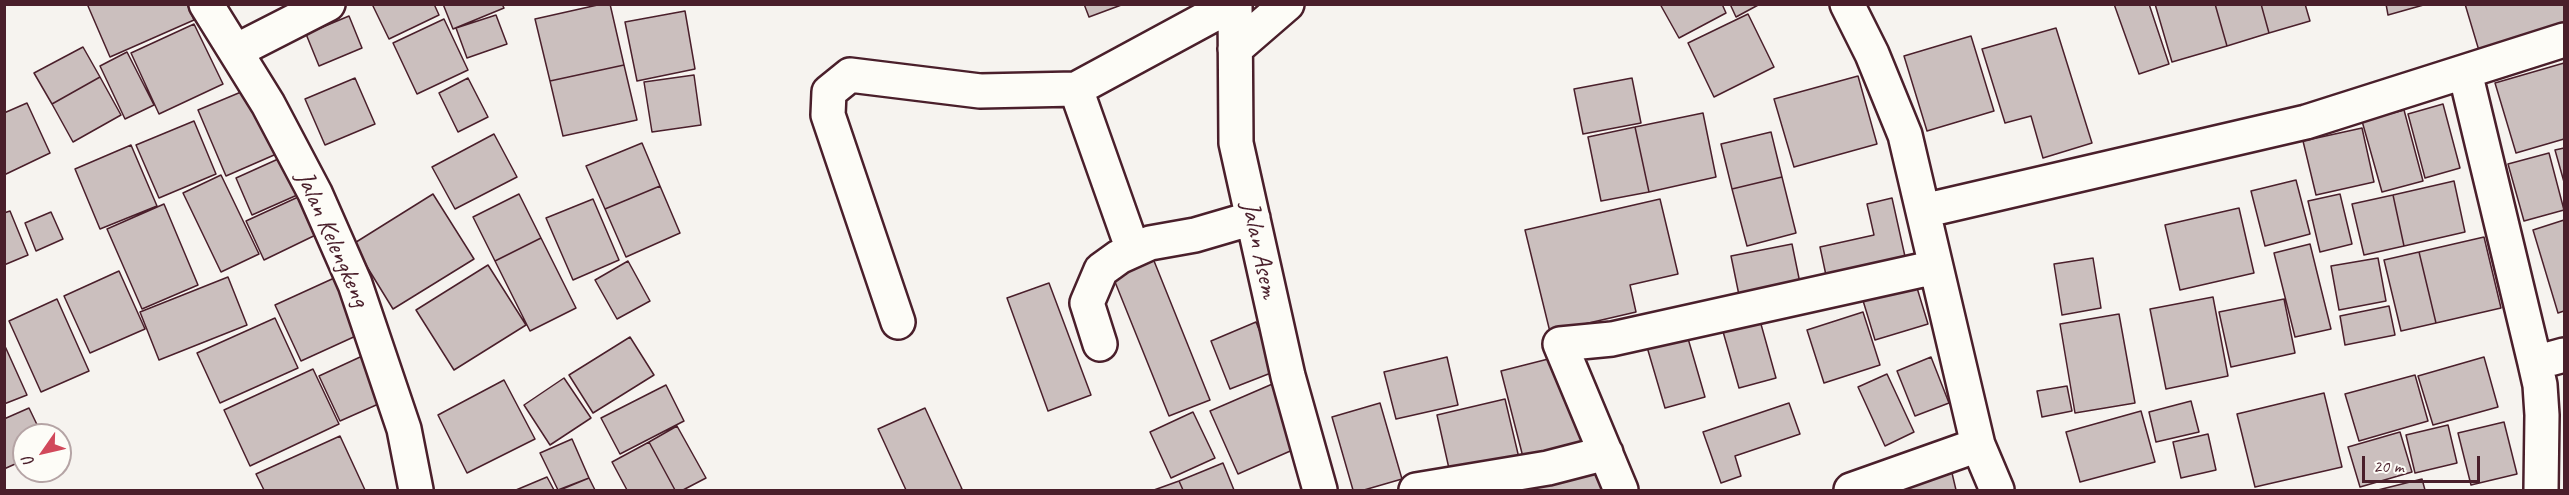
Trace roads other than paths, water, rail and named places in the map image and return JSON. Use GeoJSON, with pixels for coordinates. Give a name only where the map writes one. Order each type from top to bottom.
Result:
{"type":"FeatureCollection","features":[{"type":"Feature","properties":{"kind":"street","name":"Jalan Kelengkeng"},"geometry":{"type":"LineString","coordinates":[[206,4],[268,104],[315,193],[355,284],[404,429],[416,490]]}},
{"type":"Feature","properties":{"kind":"street"},"geometry":{"type":"LineString","coordinates":[[236,51],[328,4]]}},
{"type":"Feature","properties":{"kind":"street"},"geometry":{"type":"LineString","coordinates":[[898,322],[828,115],[829,92],[850,75],[980,91],[1076,88],[1234,4]]}},
{"type":"Feature","properties":{"kind":"street","name":"Jalan Asem"},"geometry":{"type":"LineString","coordinates":[[1234,4],[1236,143],[1288,376],[1315,465],[1320,490]]}},
{"type":"Feature","properties":{"kind":"street"},"geometry":{"type":"LineString","coordinates":[[1235,49],[1287,4]]}},
{"type":"Feature","properties":{"kind":"street"},"geometry":{"type":"LineString","coordinates":[[1847,4],[1872,54],[1905,135],[1978,445],[1997,490]]}},
{"type":"Feature","properties":{"kind":"street"},"geometry":{"type":"LineString","coordinates":[[1923,211],[2306,122],[2565,40]]}},
{"type":"Feature","properties":{"kind":"street"},"geometry":{"type":"LineString","coordinates":[[2465,72],[2550,359],[2540,385],[2541,490]]}},
{"type":"Feature","properties":{"kind":"street"},"geometry":{"type":"LineString","coordinates":[[1076,88],[1128,237]]}},
{"type":"Feature","properties":{"kind":"street"},"geometry":{"type":"LineString","coordinates":[[1100,344],[1087,303],[1101,270],[1119,257],[1150,243],[1195,235],[1253,218]]}},
{"type":"Feature","properties":{"kind":"street"},"geometry":{"type":"LineString","coordinates":[[1621,490],[1560,344],[1612,339],[1936,267]]}},
{"type":"Feature","properties":{"kind":"street"},"geometry":{"type":"LineString","coordinates":[[1851,490],[1978,445]]}},
{"type":"Feature","properties":{"kind":"street"},"geometry":{"type":"LineString","coordinates":[[1416,490],[1548,468],[1606,453]]}}]}
